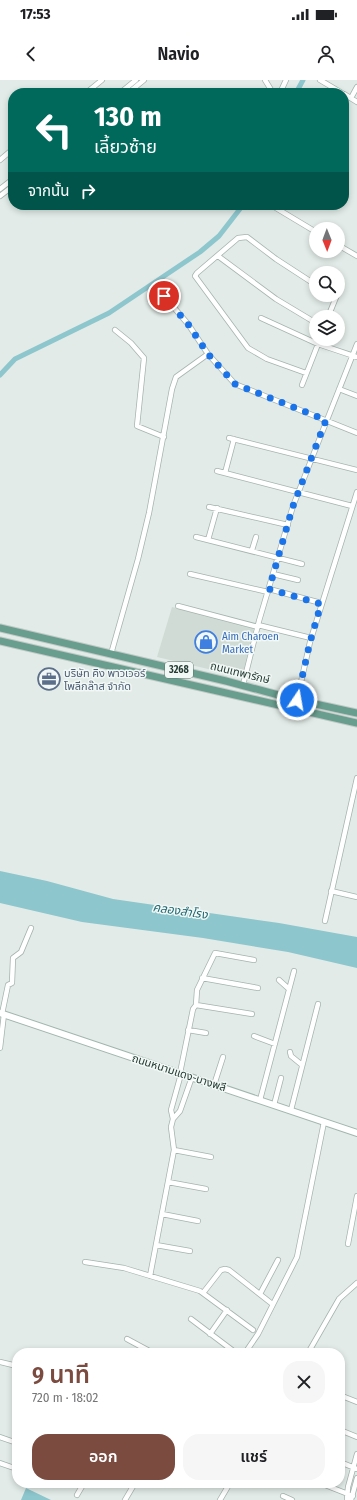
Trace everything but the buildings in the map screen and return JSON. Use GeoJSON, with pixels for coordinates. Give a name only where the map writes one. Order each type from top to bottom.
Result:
{"type":"FeatureCollection","features":[{"type":"Feature","properties":{"kind":"main road","name":"ถนนเทพารักษ์"},"geometry":{"type":"LineString","coordinates":[[0,628],[243,685],[297,700],[357,713]]}},
{"type":"Feature","properties":{"kind":"main road","name":"ถนนเทพารักษ์"},"geometry":{"type":"LineString","coordinates":[[0,640],[357,723]]}},
{"type":"Feature","properties":{"kind":"main road","name":"ถนนหนามแดง-บางพลี"},"geometry":{"type":"LineString","coordinates":[[2,1014],[357,1133]]}},
{"type":"Feature","properties":{"kind":"street"},"geometry":{"type":"LineString","coordinates":[[92,88],[102,80]]}},
{"type":"Feature","properties":{"kind":"street"},"geometry":{"type":"LineString","coordinates":[[126,88],[136,80]]}},
{"type":"Feature","properties":{"kind":"street"},"geometry":{"type":"LineString","coordinates":[[134,88],[144,80]]}},
{"type":"Feature","properties":{"kind":"street"},"geometry":{"type":"LineString","coordinates":[[320,80],[334,88]]}},
{"type":"Feature","properties":{"kind":"street"},"geometry":{"type":"LineString","coordinates":[[357,87],[351,98],[357,102]]}},
{"type":"Feature","properties":{"kind":"street"},"geometry":{"type":"LineString","coordinates":[[0,160],[8,154]]}},
{"type":"Feature","properties":{"kind":"street"},"geometry":{"type":"LineString","coordinates":[[0,189],[8,183]]}},
{"type":"Feature","properties":{"kind":"street"},"geometry":{"type":"LineString","coordinates":[[0,196],[8,190]]}},
{"type":"Feature","properties":{"kind":"street"},"geometry":{"type":"LineString","coordinates":[[279,210],[309,228]]}},
{"type":"Feature","properties":{"kind":"street"},"geometry":{"type":"LineString","coordinates":[[306,373],[267,359],[248,348],[196,280],[197,272],[238,238],[247,237],[276,259],[309,280]]}},
{"type":"Feature","properties":{"kind":"street"},"geometry":{"type":"LineString","coordinates":[[345,249],[357,256]]}},
{"type":"Feature","properties":{"kind":"street"},"geometry":{"type":"LineString","coordinates":[[218,256],[276,299],[309,319]]}},
{"type":"Feature","properties":{"kind":"street"},"geometry":{"type":"LineString","coordinates":[[164,296],[188,324],[208,354],[235,384],[357,433]]}},
{"type":"Feature","properties":{"kind":"street"},"geometry":{"type":"LineString","coordinates":[[261,318],[309,338]]}},
{"type":"Feature","properties":{"kind":"street"},"geometry":{"type":"LineString","coordinates":[[115,330],[131,343],[144,358],[137,426],[164,437]]}},
{"type":"Feature","properties":{"kind":"street"},"geometry":{"type":"LineString","coordinates":[[243,685],[268,590],[299,491],[326,420],[355,356],[357,344]]}},
{"type":"Feature","properties":{"kind":"street"},"geometry":{"type":"LineString","coordinates":[[302,385],[317,346]]}},
{"type":"Feature","properties":{"kind":"street"},"geometry":{"type":"LineString","coordinates":[[329,346],[355,356]]}},
{"type":"Feature","properties":{"kind":"street"},"geometry":{"type":"LineString","coordinates":[[111,654],[138,560],[149,513],[172,389],[176,377],[208,354]]}},
{"type":"Feature","properties":{"kind":"street"},"geometry":{"type":"LineString","coordinates":[[339,389],[357,396]]}},
{"type":"Feature","properties":{"kind":"street"},"geometry":{"type":"LineString","coordinates":[[228,438],[357,470]]}},
{"type":"Feature","properties":{"kind":"street"},"geometry":{"type":"LineString","coordinates":[[225,473],[234,439]]}},
{"type":"Feature","properties":{"kind":"street"},"geometry":{"type":"LineString","coordinates":[[217,471],[299,491],[352,506]]}},
{"type":"Feature","properties":{"kind":"street"},"geometry":{"type":"LineString","coordinates":[[297,700],[311,638],[357,492]]}},
{"type":"Feature","properties":{"kind":"street"},"geometry":{"type":"LineString","coordinates":[[209,507],[288,525]]}},
{"type":"Feature","properties":{"kind":"street"},"geometry":{"type":"LineString","coordinates":[[208,540],[217,508]]}},
{"type":"Feature","properties":{"kind":"street"},"geometry":{"type":"LineString","coordinates":[[196,537],[278,556],[302,564]]}},
{"type":"Feature","properties":{"kind":"street"},"geometry":{"type":"LineString","coordinates":[[252,550],[256,537]]}},
{"type":"Feature","properties":{"kind":"street"},"geometry":{"type":"LineString","coordinates":[[190,574],[268,590],[321,604]]}},
{"type":"Feature","properties":{"kind":"street"},"geometry":{"type":"LineString","coordinates":[[273,574],[298,580]]}},
{"type":"Feature","properties":{"kind":"street"},"geometry":{"type":"LineString","coordinates":[[178,606],[311,638]]}},
{"type":"Feature","properties":{"kind":"street"},"geometry":{"type":"LineString","coordinates":[[325,921],[357,778]]}},
{"type":"Feature","properties":{"kind":"street"},"geometry":{"type":"LineString","coordinates":[[331,892],[357,897]]}},
{"type":"Feature","properties":{"kind":"street"},"geometry":{"type":"LineString","coordinates":[[0,1048],[2,1014],[8,985],[12,983],[13,958],[21,952],[31,928]]}},
{"type":"Feature","properties":{"kind":"street"},"geometry":{"type":"LineString","coordinates":[[173,1119],[171,1110],[181,1073],[193,1009],[196,1005],[196,990],[202,978],[215,953],[254,960]]}},
{"type":"Feature","properties":{"kind":"street"},"geometry":{"type":"LineString","coordinates":[[260,1100],[294,971]]}},
{"type":"Feature","properties":{"kind":"street"},"geometry":{"type":"LineString","coordinates":[[202,978],[258,988]]}},
{"type":"Feature","properties":{"kind":"street"},"geometry":{"type":"LineString","coordinates":[[278,980],[289,989]]}},
{"type":"Feature","properties":{"kind":"street"},"geometry":{"type":"LineString","coordinates":[[291,1110],[318,1004]]}},
{"type":"Feature","properties":{"kind":"street"},"geometry":{"type":"LineString","coordinates":[[196,1005],[252,1014]]}},
{"type":"Feature","properties":{"kind":"street"},"geometry":{"type":"LineString","coordinates":[[188,1030],[206,1033]]}},
{"type":"Feature","properties":{"kind":"street"},"geometry":{"type":"LineString","coordinates":[[254,1036],[274,1044]]}},
{"type":"Feature","properties":{"kind":"street"},"geometry":{"type":"LineString","coordinates":[[290,1052],[291,1056],[302,1065]]}},
{"type":"Feature","properties":{"kind":"street"},"geometry":{"type":"LineString","coordinates":[[214,1085],[223,1057]]}},
{"type":"Feature","properties":{"kind":"street"},"geometry":{"type":"LineString","coordinates":[[150,1276],[174,1150],[170,1126],[173,1119],[180,1111],[192,1077]]}},
{"type":"Feature","properties":{"kind":"street"},"geometry":{"type":"LineString","coordinates":[[274,1105],[281,1078]]}},
{"type":"Feature","properties":{"kind":"street"},"geometry":{"type":"LineString","coordinates":[[248,1348],[258,1334],[297,1257],[324,1122]]}},
{"type":"Feature","properties":{"kind":"street"},"geometry":{"type":"LineString","coordinates":[[174,1150],[211,1157]]}},
{"type":"Feature","properties":{"kind":"street"},"geometry":{"type":"LineString","coordinates":[[168,1182],[206,1189]]}},
{"type":"Feature","properties":{"kind":"street"},"geometry":{"type":"LineString","coordinates":[[348,1244],[357,1196]]}},
{"type":"Feature","properties":{"kind":"street"},"geometry":{"type":"LineString","coordinates":[[162,1214],[198,1221]]}},
{"type":"Feature","properties":{"kind":"street"},"geometry":{"type":"LineString","coordinates":[[156,1245],[190,1251]]}},
{"type":"Feature","properties":{"kind":"street"},"geometry":{"type":"LineString","coordinates":[[260,1294],[278,1260]]}},
{"type":"Feature","properties":{"kind":"street"},"geometry":{"type":"LineString","coordinates":[[85,1262],[124,1268],[203,1293],[253,1330]]}},
{"type":"Feature","properties":{"kind":"street"},"geometry":{"type":"LineString","coordinates":[[203,1293],[220,1270],[225,1269],[229,1270],[271,1303]]}},
{"type":"Feature","properties":{"kind":"street"},"geometry":{"type":"LineString","coordinates":[[311,1348],[339,1299],[357,1283]]}},
{"type":"Feature","properties":{"kind":"street"},"geometry":{"type":"LineString","coordinates":[[210,1334],[227,1310]]}},
{"type":"Feature","properties":{"kind":"street"},"geometry":{"type":"LineString","coordinates":[[191,1320],[229,1348]]}},
{"type":"Feature","properties":{"kind":"street"},"geometry":{"type":"LineString","coordinates":[[127,1339],[144,1348]]}},
{"type":"Feature","properties":{"kind":"street"},"geometry":{"type":"LineString","coordinates":[[0,1362],[12,1365]]}},
{"type":"Feature","properties":{"kind":"street"},"geometry":{"type":"LineString","coordinates":[[345,1397],[357,1402]]}},
{"type":"Feature","properties":{"kind":"street"},"geometry":{"type":"LineString","coordinates":[[345,1432],[357,1437]]}},
{"type":"Feature","properties":{"kind":"street"},"geometry":{"type":"LineString","coordinates":[[0,1436],[12,1441]]}},
{"type":"Feature","properties":{"kind":"street"},"geometry":{"type":"LineString","coordinates":[[349,1499],[347,1494],[355,1468],[357,1454]]}},
{"type":"Feature","properties":{"kind":"street"},"geometry":{"type":"LineString","coordinates":[[0,1463],[12,1467]]}},
{"type":"Feature","properties":{"kind":"street"},"geometry":{"type":"LineString","coordinates":[[345,1464],[355,1468]]}},
{"type":"Feature","properties":{"kind":"street"},"geometry":{"type":"LineString","coordinates":[[349,1499],[357,1478]]}},
{"type":"Feature","properties":{"kind":"street"},"geometry":{"type":"LineString","coordinates":[[77,1495],[81,1488]]}},
{"type":"Feature","properties":{"kind":"street"},"geometry":{"type":"LineString","coordinates":[[125,1500],[132,1488]]}},
{"type":"Feature","properties":{"kind":"street"},"geometry":{"type":"LineString","coordinates":[[220,1500],[227,1488]]}},
{"type":"Feature","properties":{"kind":"street"},"geometry":{"type":"LineString","coordinates":[[332,1488],[347,1494]]}},
{"type":"Feature","properties":{"kind":"street"},"geometry":{"type":"LineString","coordinates":[[283,1496],[292,1500]]}},
{"type":"Feature","properties":{"kind":"shaded area","name":"Aim Charoen Market"},"geometry":{"type":"Polygon","coordinates":[[[172,607],[254,627],[242,677],[157,657],[172,607]]]}},
{"type":"Feature","properties":{"kind":"water","name":"คลองสำโรง"},"geometry":{"type":"Polygon","coordinates":[[[0,871],[47,881],[113,899],[279,923],[357,937],[357,968],[288,952],[203,938],[82,922],[0,903],[0,871]]]}},
{"type":"Feature","properties":{"kind":"water"},"geometry":{"type":"Polygon","coordinates":[[[26,1488],[51,1500],[21,1500],[26,1488]]]}},
{"type":"Feature","properties":{"kind":"waterway"},"geometry":{"type":"LineString","coordinates":[[299,88],[303,80]]}},
{"type":"Feature","properties":{"kind":"waterway"},"geometry":{"type":"LineString","coordinates":[[0,375],[15,359],[109,313],[200,252],[219,236],[239,210]]}},
{"type":"Feature","properties":{"kind":"place","name":"Aim Charoen Market"},"geometry":{"type":"Point","coordinates":[206,642]}},
{"type":"Feature","properties":{"kind":"place","name":"บริษัท คิง พาวเวอร์ โพลีกล๊าส จำกัด"},"geometry":{"type":"Point","coordinates":[49,679]}},
{"type":"Feature","properties":{"kind":"route"},"geometry":{"type":"LineString","coordinates":[[164,296],[188,324],[208,354],[235,384],[326,420],[293,506],[269,589],[321,604],[310,642],[297,700]]}}]}
